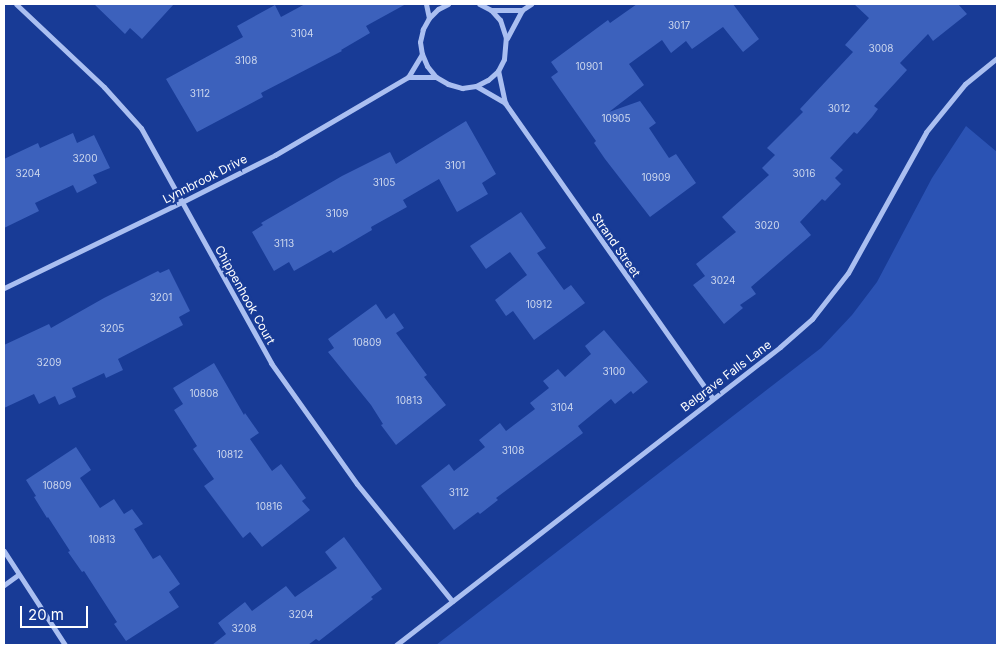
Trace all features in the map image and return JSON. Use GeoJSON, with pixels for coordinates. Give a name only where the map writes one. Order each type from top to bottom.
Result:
{"type":"FeatureCollection","features":[{"type":"Feature","properties":{"kind":"street","name":"Chippenhook Court"},"geometry":{"type":"LineString","coordinates":[[16,4],[124,108],[141,128],[271,364],[357,484],[452,601]]}},
{"type":"Feature","properties":{"kind":"street"},"geometry":{"type":"LineString","coordinates":[[426,4],[429,18]]}},
{"type":"Feature","properties":{"kind":"street"},"geometry":{"type":"LineString","coordinates":[[448,4],[438,9],[429,18],[422,35],[422,54],[427,66],[436,77],[455,86],[476,86],[488,80],[498,70],[504,59],[506,38],[500,20],[491,10],[480,4]]}},
{"type":"Feature","properties":{"kind":"street"},"geometry":{"type":"LineString","coordinates":[[506,38],[522,10],[531,4]]}},
{"type":"Feature","properties":{"kind":"street"},"geometry":{"type":"LineString","coordinates":[[491,10],[522,10]]}},
{"type":"Feature","properties":{"kind":"street","name":"Lynnbrook Drive"},"geometry":{"type":"LineString","coordinates":[[408,78],[422,54]]}},
{"type":"Feature","properties":{"kind":"street","name":"Belgrave Falls Lane"},"geometry":{"type":"LineString","coordinates":[[396,645],[780,347],[812,319],[848,273],[926,132],[965,84],[997,58]]}},
{"type":"Feature","properties":{"kind":"street","name":"Strand Street"},"geometry":{"type":"LineString","coordinates":[[498,70],[505,103],[712,398]]}},
{"type":"Feature","properties":{"kind":"street","name":"Lynnbrook Drive"},"geometry":{"type":"LineString","coordinates":[[4,288],[275,155],[408,78],[436,77]]}},
{"type":"Feature","properties":{"kind":"street","name":"Strand Street"},"geometry":{"type":"LineString","coordinates":[[476,86],[505,103]]}},
{"type":"Feature","properties":{"kind":"street"},"geometry":{"type":"LineString","coordinates":[[4,551],[65,645]]}},
{"type":"Feature","properties":{"kind":"street"},"geometry":{"type":"LineString","coordinates":[[4,584],[18,575]]}},
{"type":"Feature","properties":{"kind":"shaded area"},"geometry":{"type":"Polygon","coordinates":[[[966,126],[997,152],[997,645],[436,645],[821,348],[852,315],[877,282],[932,178],[966,126]]]}},
{"type":"Feature","properties":{"kind":"building"},"geometry":{"type":"Polygon","coordinates":[[[94,4],[174,4],[142,39],[130,28],[125,34],[94,4]]]}},
{"type":"Feature","properties":{"kind":"building"},"geometry":{"type":"Polygon","coordinates":[[[305,4],[406,4],[366,26],[370,33],[342,51],[261,93],[263,97],[197,132],[166,79],[243,37],[237,26],[275,5],[281,17],[305,4]]]}},
{"type":"Feature","properties":{"kind":"building"},"geometry":{"type":"Polygon","coordinates":[[[637,4],[733,4],[759,39],[743,52],[723,27],[692,49],[686,41],[671,53],[662,40],[629,64],[644,85],[609,112],[640,101],[656,123],[649,128],[669,158],[676,154],[696,183],[650,217],[605,159],[594,143],[596,141],[551,77],[558,72],[551,62],[608,20],[610,23],[637,4]]]}},
{"type":"Feature","properties":{"kind":"building"},"geometry":{"type":"Polygon","coordinates":[[[854,4],[958,4],[967,14],[933,41],[928,34],[900,63],[907,70],[874,106],[878,109],[872,117],[857,134],[854,132],[830,158],[843,170],[835,178],[841,184],[825,201],[822,199],[800,222],[811,235],[751,287],[756,294],[740,305],[743,308],[724,324],[693,285],[705,276],[696,264],[736,232],[722,217],[769,175],[762,168],[775,155],[767,148],[803,112],[800,109],[853,52],[845,45],[869,18],[854,4]]]}},
{"type":"Feature","properties":{"kind":"building"},"geometry":{"type":"Polygon","coordinates":[[[466,121],[496,174],[482,183],[488,194],[457,212],[439,179],[403,200],[407,207],[371,227],[372,230],[333,253],[331,250],[294,271],[289,262],[274,271],[252,232],[263,225],[261,223],[342,176],[390,152],[396,164],[466,121]]]}},
{"type":"Feature","properties":{"kind":"building"},"geometry":{"type":"Polygon","coordinates":[[[73,133],[77,143],[94,135],[110,168],[93,175],[97,183],[77,193],[73,185],[35,203],[39,211],[4,228],[4,159],[38,143],[40,148],[73,133]]]}},
{"type":"Feature","properties":{"kind":"building"},"geometry":{"type":"Polygon","coordinates":[[[521,212],[546,248],[537,253],[564,290],[571,285],[585,303],[534,340],[513,311],[506,316],[495,300],[527,275],[510,252],[486,269],[470,246],[521,212]]]}},
{"type":"Feature","properties":{"kind":"building"},"geometry":{"type":"Polygon","coordinates":[[[169,269],[190,311],[179,317],[183,325],[118,359],[123,370],[106,378],[104,373],[72,388],[76,397],[59,405],[55,396],[39,404],[34,394],[4,408],[4,345],[49,324],[51,328],[104,298],[158,271],[160,273],[169,269]]]}},
{"type":"Feature","properties":{"kind":"building"},"geometry":{"type":"Polygon","coordinates":[[[376,304],[386,319],[394,313],[404,328],[396,333],[427,375],[424,377],[446,405],[396,445],[381,425],[383,424],[371,405],[328,352],[334,348],[328,339],[376,304]]]}},
{"type":"Feature","properties":{"kind":"building"},"geometry":{"type":"Polygon","coordinates":[[[604,330],[648,382],[633,394],[631,391],[615,404],[611,399],[578,426],[583,433],[496,498],[498,500],[480,514],[478,512],[454,530],[421,486],[449,464],[454,471],[485,447],[479,440],[500,423],[506,431],[535,409],[530,403],[549,388],[543,381],[558,369],[565,377],[591,354],[585,346],[604,330]]]}},
{"type":"Feature","properties":{"kind":"building"},"geometry":{"type":"Polygon","coordinates":[[[214,363],[244,415],[245,413],[259,433],[250,439],[272,471],[281,464],[306,498],[302,501],[310,510],[262,547],[250,532],[243,538],[204,486],[214,479],[193,449],[197,446],[174,410],[183,404],[173,388],[214,363]]]}},
{"type":"Feature","properties":{"kind":"building"},"geometry":{"type":"Polygon","coordinates":[[[76,447],[91,470],[80,478],[100,508],[114,499],[124,514],[132,509],[143,524],[134,529],[153,559],[160,555],[180,584],[169,592],[179,607],[126,641],[114,624],[117,622],[84,571],[82,572],[68,552],[70,551],[47,518],[26,480],[76,447]]]}},
{"type":"Feature","properties":{"kind":"building"},"geometry":{"type":"Polygon","coordinates":[[[344,537],[382,589],[371,597],[373,599],[319,641],[316,639],[308,645],[212,645],[226,634],[218,623],[245,602],[252,611],[286,586],[295,597],[337,568],[325,552],[344,537]]]}}]}
